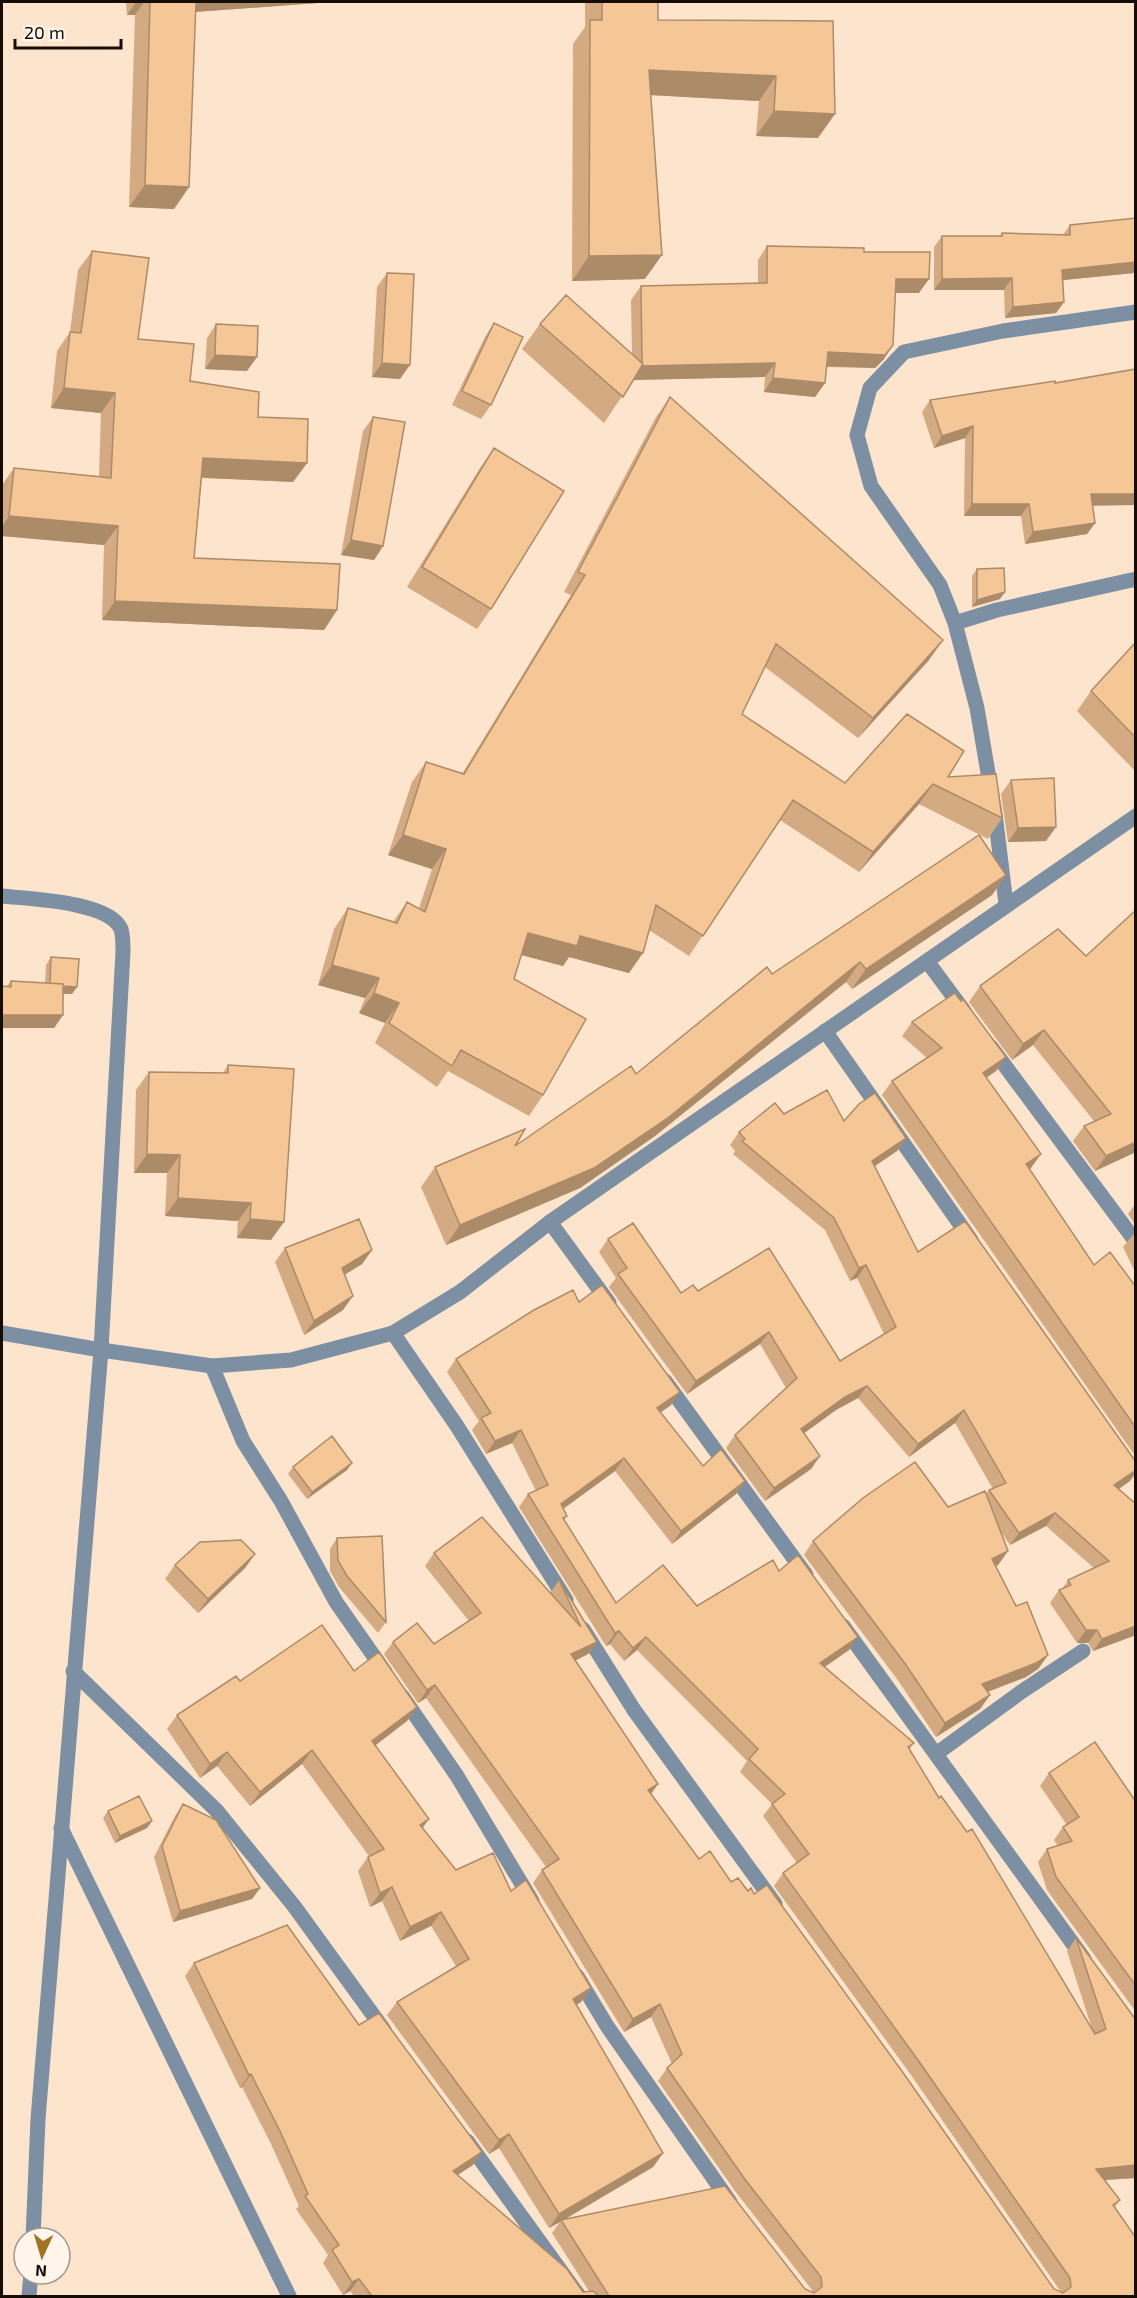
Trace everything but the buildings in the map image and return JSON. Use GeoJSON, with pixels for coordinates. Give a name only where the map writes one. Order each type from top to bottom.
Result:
{"type":"FeatureCollection","features":[{"type":"Feature","properties":{"kind":"street"},"geometry":{"type":"LineString","coordinates":[[1006,904],[995,814],[977,708],[955,623],[940,585],[871,486],[857,435],[870,388],[904,352],[1003,331],[1136,312]]}},
{"type":"Feature","properties":{"kind":"street"},"geometry":{"type":"LineString","coordinates":[[955,623],[997,610],[1136,579]]}},
{"type":"Feature","properties":{"kind":"street"},"geometry":{"type":"LineString","coordinates":[[2,1333],[101,1350],[212,1365],[291,1360],[393,1333],[460,1292],[550,1222],[1136,816]]}},
{"type":"Feature","properties":{"kind":"street"},"geometry":{"type":"LineString","coordinates":[[2,896],[76,905],[106,914],[121,928],[123,952],[101,1350],[38,2119],[34,2226]]}},
{"type":"Feature","properties":{"kind":"street"},"geometry":{"type":"LineString","coordinates":[[927,960],[1136,1242]]}},
{"type":"Feature","properties":{"kind":"street"},"geometry":{"type":"LineString","coordinates":[[825,1031],[980,1251]]}},
{"type":"Feature","properties":{"kind":"street"},"geometry":{"type":"LineString","coordinates":[[550,1222],[620,1318]]}},
{"type":"Feature","properties":{"kind":"street"},"geometry":{"type":"LineString","coordinates":[[393,1333],[457,1426],[634,1710],[786,1919]]}},
{"type":"Feature","properties":{"kind":"street"},"geometry":{"type":"LineString","coordinates":[[212,1365],[243,1441],[280,1501],[336,1602],[457,1776],[541,1916]]}},
{"type":"Feature","properties":{"kind":"street"},"geometry":{"type":"LineString","coordinates":[[655,1367],[817,1589]]}},
{"type":"Feature","properties":{"kind":"street"},"geometry":{"type":"LineString","coordinates":[[831,1609],[1095,1974]]}},
{"type":"Feature","properties":{"kind":"street"},"geometry":{"type":"LineString","coordinates":[[936,1754],[1021,1692],[1083,1651]]}},
{"type":"Feature","properties":{"kind":"street"},"geometry":{"type":"LineString","coordinates":[[73,1671],[217,1811],[294,1906],[390,2038]]}},
{"type":"Feature","properties":{"kind":"street"},"geometry":{"type":"LineString","coordinates":[[61,1828],[289,2296]]}},
{"type":"Feature","properties":{"kind":"street"},"geometry":{"type":"LineString","coordinates":[[571,1966],[607,2026],[741,2217]]}},
{"type":"Feature","properties":{"kind":"street"},"geometry":{"type":"LineString","coordinates":[[460,2132],[579,2296]]}}]}
